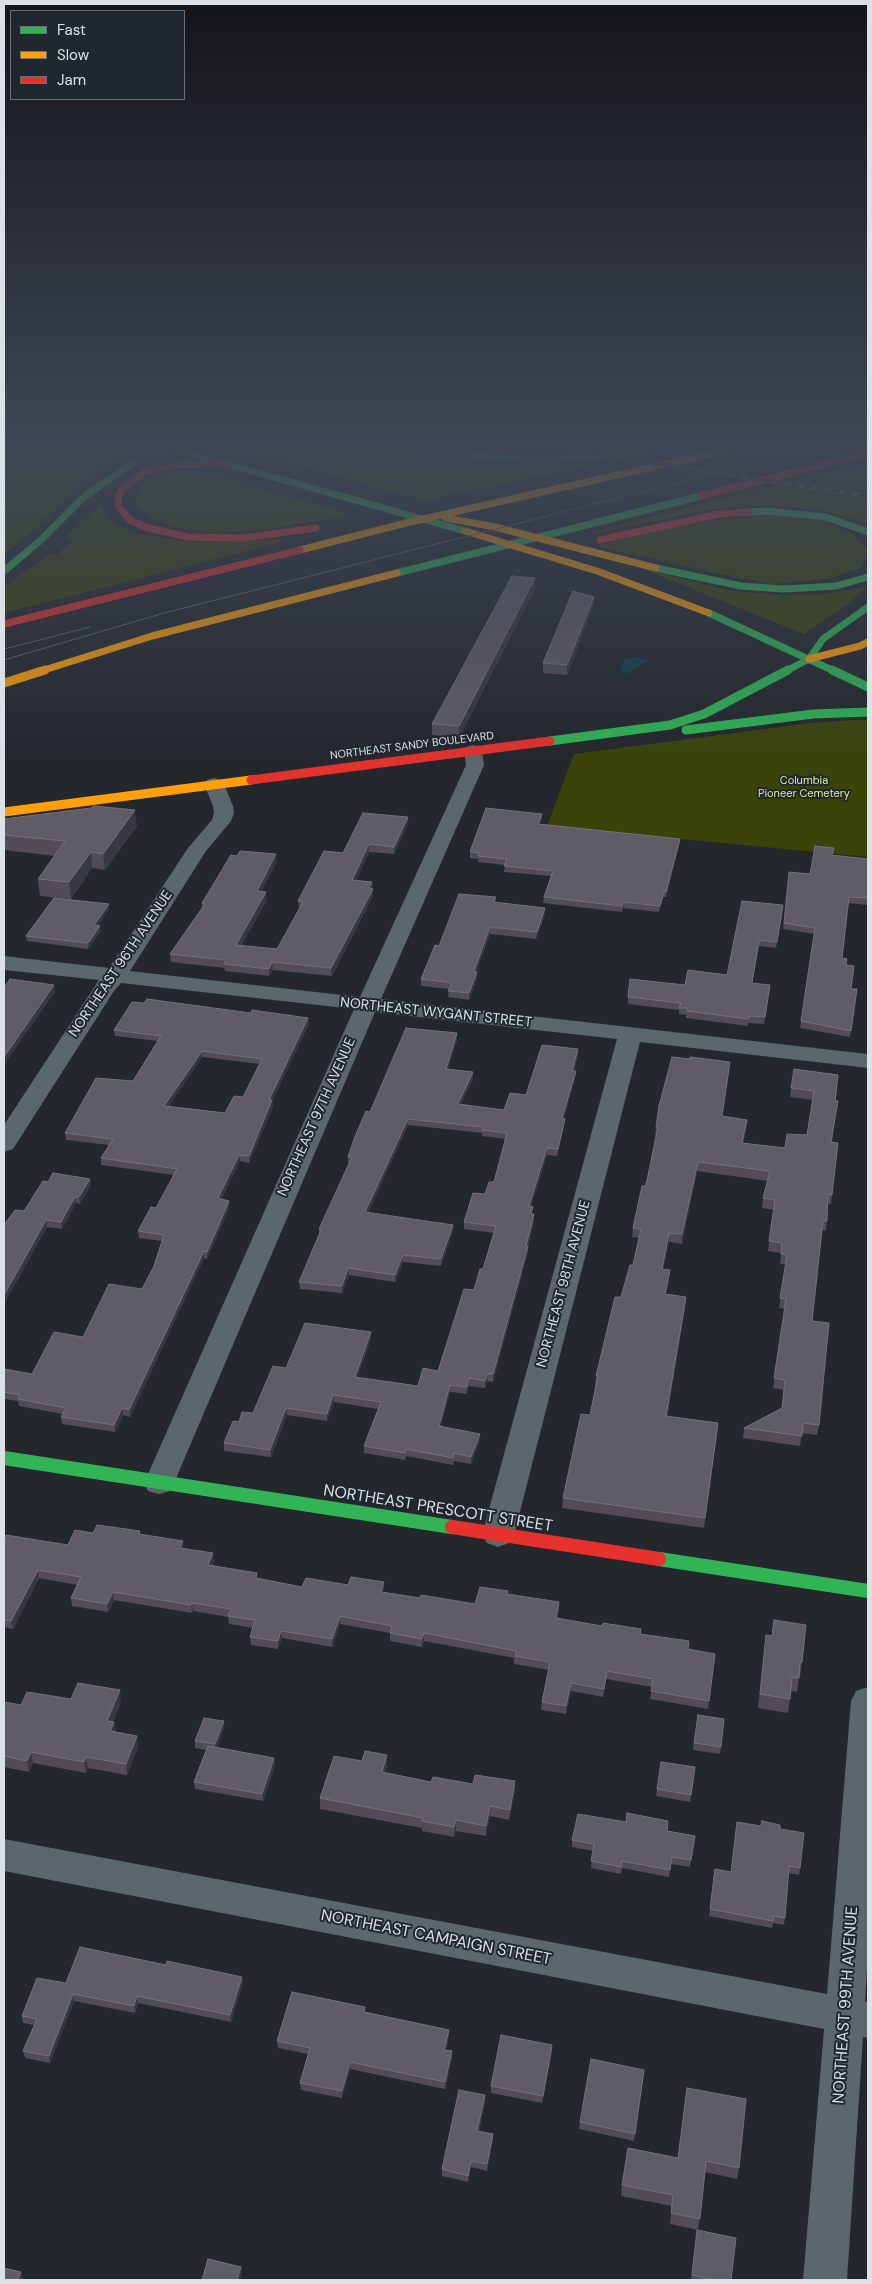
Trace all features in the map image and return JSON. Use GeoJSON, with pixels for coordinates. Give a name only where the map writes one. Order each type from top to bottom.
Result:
{"type":"FeatureCollection","features":[{"type":"Feature","properties":{"kind":"main road"},"geometry":{"type":"LineString","coordinates":[[4,571],[21,557]]}},
{"type":"Feature","properties":{"kind":"main road"},"geometry":{"type":"LineString","coordinates":[[4,624],[272,557]]}},
{"type":"Feature","properties":{"kind":"main road"},"geometry":{"type":"LineString","coordinates":[[4,682],[152,636],[458,557]]}},
{"type":"Feature","properties":{"kind":"main road"},"geometry":{"type":"LineString","coordinates":[[523,559],[533,557]]}},
{"type":"Feature","properties":{"kind":"main road"},"geometry":{"type":"LineString","coordinates":[[552,557],[679,601],[747,629],[868,687]]}},
{"type":"Feature","properties":{"kind":"main road"},"geometry":{"type":"LineString","coordinates":[[613,557],[688,576],[754,587],[783,589],[836,586],[868,577]]}},
{"type":"Feature","properties":{"kind":"main road"},"geometry":{"type":"LineString","coordinates":[[809,659],[823,639],[868,607]]}},
{"type":"Feature","properties":{"kind":"main road"},"geometry":{"type":"LineString","coordinates":[[809,659],[860,646],[868,642]]}},
{"type":"Feature","properties":{"kind":"main road"},"geometry":{"type":"LineString","coordinates":[[58,666],[172,643]]}},
{"type":"Feature","properties":{"kind":"main road","name":"NORTHEAST SANDY BOULEVARD"},"geometry":{"type":"LineString","coordinates":[[4,812],[650,728],[696,717],[809,659]]}},
{"type":"Feature","properties":{"kind":"main road"},"geometry":{"type":"LineString","coordinates":[[650,728],[688,730],[813,714],[868,712]]}},
{"type":"Feature","properties":{"kind":"main road","name":"NORTHEAST PRESCOTT STREET"},"geometry":{"type":"LineString","coordinates":[[4,1458],[868,1591]]}},
{"type":"Feature","properties":{"kind":"street","name":"NORTHEAST 97TH AVENUE"},"geometry":{"type":"LineString","coordinates":[[159,1483],[219,1341],[475,765],[473,751]]}},
{"type":"Feature","properties":{"kind":"street","name":"NORTHEAST 96TH AVENUE"},"geometry":{"type":"LineString","coordinates":[[4,1144],[105,987],[116,975],[198,848],[220,821],[224,813],[224,806],[214,784]]}},
{"type":"Feature","properties":{"kind":"street","name":"NORTHEAST WYGANT STREET"},"geometry":{"type":"LineString","coordinates":[[4,963],[868,1061]]}},
{"type":"Feature","properties":{"kind":"street","name":"NORTHEAST 98TH AVENUE"},"geometry":{"type":"LineString","coordinates":[[498,1535],[630,1034]]}},
{"type":"Feature","properties":{"kind":"street","name":"NORTHEAST 99TH AVENUE"},"geometry":{"type":"LineString","coordinates":[[825,2280],[857,2018],[868,1701]]}},
{"type":"Feature","properties":{"kind":"street","name":"NORTHEAST CAMPAIGN STREET"},"geometry":{"type":"LineString","coordinates":[[4,1855],[857,2018]]}},
{"type":"Feature","properties":{"kind":"green space"},"geometry":{"type":"Polygon","coordinates":[[[46,557],[224,557],[4,613],[4,587],[46,557]]]}},
{"type":"Feature","properties":{"kind":"green space"},"geometry":{"type":"Polygon","coordinates":[[[642,557],[866,557],[862,567],[829,579],[773,584],[642,557]]]}},
{"type":"Feature","properties":{"kind":"green space"},"geometry":{"type":"Polygon","coordinates":[[[640,568],[731,591],[782,595],[825,594],[866,587],[848,604],[804,634],[640,568]]]}},
{"type":"Feature","properties":{"kind":"green space","name":"Columbia Pioneer Cemetery"},"geometry":{"type":"Polygon","coordinates":[[[868,720],[868,857],[547,826],[574,754],[810,723],[868,720]]]}},
{"type":"Feature","properties":{"kind":"water"},"geometry":{"type":"Polygon","coordinates":[[[637,657],[648,661],[625,674],[620,672],[625,659],[637,657]]]}},
{"type":"Feature","properties":{"kind":"building"},"geometry":{"type":"Polygon","coordinates":[[[512,576],[535,578],[459,726],[432,724],[512,576]]]}},
{"type":"Feature","properties":{"kind":"building"},"geometry":{"type":"Polygon","coordinates":[[[573,591],[594,597],[567,665],[543,663],[573,591]]]}},
{"type":"Feature","properties":{"kind":"building"},"geometry":{"type":"Polygon","coordinates":[[[94,806],[135,810],[103,854],[91,852],[69,882],[38,879],[65,841],[4,835],[4,819],[91,808],[94,806]]]}},
{"type":"Feature","properties":{"kind":"building"},"geometry":{"type":"Polygon","coordinates":[[[486,808],[542,814],[538,824],[680,839],[666,892],[664,891],[660,906],[623,902],[622,906],[544,897],[553,871],[504,866],[507,859],[478,856],[480,853],[470,852],[486,808]]]}},
{"type":"Feature","properties":{"kind":"building"},"geometry":{"type":"Polygon","coordinates":[[[363,813],[408,817],[394,847],[369,844],[352,880],[372,882],[369,888],[373,889],[331,968],[272,962],[269,969],[224,964],[226,960],[170,954],[205,904],[202,903],[231,855],[237,856],[240,851],[276,854],[257,891],[266,892],[236,945],[277,949],[303,902],[298,901],[324,851],[343,853],[363,813]]]}},
{"type":"Feature","properties":{"kind":"building"},"geometry":{"type":"Polygon","coordinates":[[[815,846],[834,848],[832,855],[868,859],[868,898],[849,897],[842,958],[847,959],[846,965],[854,966],[851,989],[857,989],[851,1031],[801,1021],[815,928],[784,923],[789,872],[810,874],[815,846]]]}},
{"type":"Feature","properties":{"kind":"building"},"geometry":{"type":"Polygon","coordinates":[[[459,894],[496,897],[493,902],[545,908],[537,932],[490,927],[474,971],[477,972],[469,993],[448,991],[452,983],[421,979],[435,945],[439,946],[459,894]]]}},
{"type":"Feature","properties":{"kind":"building"},"geometry":{"type":"Polygon","coordinates":[[[54,898],[109,904],[94,925],[100,926],[88,943],[26,936],[54,898]]]}},
{"type":"Feature","properties":{"kind":"building"},"geometry":{"type":"Polygon","coordinates":[[[742,901],[783,905],[777,942],[759,940],[752,983],[770,985],[765,1017],[749,1016],[748,1019],[687,1011],[687,1008],[679,1008],[681,1003],[628,997],[630,979],[685,985],[688,970],[727,975],[742,901]]]}},
{"type":"Feature","properties":{"kind":"building"},"geometry":{"type":"Polygon","coordinates":[[[10,979],[54,985],[4,1057],[4,988],[10,979]]]}},
{"type":"Feature","properties":{"kind":"building"},"geometry":{"type":"Polygon","coordinates":[[[147,999],[251,1013],[252,1010],[308,1018],[269,1100],[272,1100],[249,1156],[239,1155],[218,1198],[229,1201],[207,1252],[204,1251],[129,1410],[122,1408],[114,1425],[61,1417],[66,1408],[18,1399],[20,1395],[4,1392],[4,1369],[32,1374],[54,1332],[83,1337],[109,1284],[142,1289],[154,1266],[164,1235],[138,1231],[151,1207],[156,1208],[177,1169],[101,1158],[113,1139],[65,1133],[96,1078],[133,1081],[161,1036],[114,1030],[132,1002],[144,1003],[147,999]],[[202,1051],[164,1106],[225,1113],[234,1096],[243,1097],[262,1059],[202,1051]]]}},
{"type":"Feature","properties":{"kind":"building"},"geometry":{"type":"Polygon","coordinates":[[[406,1028],[457,1033],[446,1069],[473,1072],[458,1104],[504,1110],[510,1093],[526,1095],[542,1045],[578,1049],[572,1071],[576,1071],[562,1118],[565,1119],[558,1149],[547,1148],[529,1206],[533,1207],[531,1214],[534,1214],[526,1246],[528,1246],[493,1374],[488,1374],[485,1381],[469,1378],[467,1387],[450,1385],[439,1426],[480,1434],[471,1457],[454,1453],[453,1458],[406,1449],[405,1453],[364,1446],[381,1402],[333,1395],[327,1414],[286,1408],[270,1450],[224,1443],[233,1421],[239,1422],[242,1412],[253,1413],[273,1366],[286,1368],[305,1323],[371,1332],[355,1377],[418,1386],[423,1368],[438,1371],[464,1289],[474,1290],[480,1269],[483,1269],[496,1226],[464,1222],[473,1193],[485,1194],[489,1182],[494,1182],[507,1133],[482,1130],[483,1127],[408,1119],[365,1212],[453,1225],[441,1259],[403,1255],[395,1275],[348,1268],[342,1286],[299,1282],[321,1230],[319,1229],[352,1157],[348,1157],[354,1139],[366,1111],[370,1112],[406,1028]]]}},
{"type":"Feature","properties":{"kind":"building"},"geometry":{"type":"Polygon","coordinates":[[[672,1057],[690,1059],[690,1057],[730,1062],[722,1116],[747,1120],[742,1143],[785,1148],[787,1134],[807,1135],[814,1091],[791,1088],[794,1069],[838,1075],[835,1101],[838,1101],[831,1142],[838,1143],[832,1195],[828,1194],[827,1221],[823,1221],[812,1321],[829,1323],[819,1425],[803,1423],[802,1436],[744,1428],[782,1408],[785,1380],[774,1378],[786,1299],[780,1298],[787,1255],[781,1254],[782,1243],[769,1241],[775,1200],[763,1198],[770,1171],[698,1162],[682,1234],[669,1233],[662,1269],[670,1270],[665,1294],[686,1297],[666,1416],[718,1423],[705,1518],[563,1498],[581,1414],[590,1415],[598,1376],[596,1376],[615,1297],[621,1297],[630,1265],[633,1265],[641,1229],[633,1228],[642,1186],[645,1186],[647,1181],[658,1127],[656,1127],[659,1106],[672,1057]]]}},
{"type":"Feature","properties":{"kind":"building"},"geometry":{"type":"Polygon","coordinates":[[[53,1173],[90,1179],[79,1197],[75,1197],[61,1222],[46,1220],[4,1295],[4,1225],[15,1210],[24,1211],[43,1181],[48,1182],[53,1173]]]}},
{"type":"Feature","properties":{"kind":"building"},"geometry":{"type":"Polygon","coordinates":[[[97,1525],[140,1531],[139,1534],[183,1541],[180,1548],[213,1553],[208,1565],[257,1573],[256,1578],[302,1587],[306,1578],[348,1585],[351,1577],[384,1582],[381,1592],[420,1598],[421,1595],[475,1604],[480,1587],[508,1591],[507,1594],[559,1602],[556,1618],[602,1626],[603,1623],[641,1629],[640,1634],[689,1641],[688,1649],[715,1654],[709,1701],[651,1691],[653,1679],[607,1671],[604,1689],[571,1683],[566,1706],[542,1702],[550,1662],[515,1656],[516,1651],[424,1633],[422,1639],[390,1633],[392,1626],[340,1616],[332,1639],[281,1631],[278,1641],[250,1637],[255,1620],[228,1616],[231,1609],[192,1603],[191,1605],[113,1592],[107,1604],[71,1598],[81,1577],[38,1570],[11,1621],[4,1620],[4,1539],[6,1535],[68,1545],[75,1530],[93,1533],[97,1525]]]}},
{"type":"Feature","properties":{"kind":"building"},"geometry":{"type":"Polygon","coordinates":[[[774,1620],[806,1625],[799,1678],[792,1677],[790,1699],[760,1694],[766,1635],[772,1636],[774,1620]]]}},
{"type":"Feature","properties":{"kind":"building"},"geometry":{"type":"Polygon","coordinates":[[[78,1683],[120,1690],[107,1721],[114,1722],[110,1731],[137,1736],[126,1764],[86,1757],[84,1762],[31,1752],[27,1761],[4,1756],[4,1702],[21,1705],[27,1692],[71,1699],[78,1683]]]}},
{"type":"Feature","properties":{"kind":"building"},"geometry":{"type":"Polygon","coordinates":[[[698,1715],[724,1719],[721,1747],[694,1743],[698,1715]]]}},
{"type":"Feature","properties":{"kind":"building"},"geometry":{"type":"Polygon","coordinates":[[[204,1718],[224,1721],[215,1744],[195,1741],[204,1718]]]}},
{"type":"Feature","properties":{"kind":"building"},"geometry":{"type":"Polygon","coordinates":[[[208,1746],[274,1758],[262,1794],[194,1782],[208,1746]]]}},
{"type":"Feature","properties":{"kind":"building"},"geometry":{"type":"Polygon","coordinates":[[[365,1751],[387,1755],[382,1772],[431,1782],[433,1777],[473,1784],[475,1775],[515,1781],[510,1810],[490,1806],[486,1826],[456,1820],[454,1827],[422,1821],[423,1818],[320,1798],[334,1756],[362,1761],[365,1751]]]}},
{"type":"Feature","properties":{"kind":"building"},"geometry":{"type":"Polygon","coordinates":[[[661,1762],[695,1767],[691,1795],[657,1789],[661,1762]]]}},
{"type":"Feature","properties":{"kind":"building"},"geometry":{"type":"Polygon","coordinates":[[[627,1813],[668,1821],[667,1831],[695,1836],[691,1860],[672,1857],[670,1870],[622,1861],[621,1867],[591,1861],[594,1844],[572,1840],[578,1814],[626,1822],[627,1813]]]}},
{"type":"Feature","properties":{"kind":"building"},"geometry":{"type":"Polygon","coordinates":[[[762,1821],[780,1825],[780,1829],[804,1833],[800,1868],[789,1866],[785,1918],[773,1916],[773,1921],[710,1909],[715,1869],[731,1872],[737,1822],[761,1826],[762,1821]]]}},
{"type":"Feature","properties":{"kind":"building"},"geometry":{"type":"Polygon","coordinates":[[[80,1947],[166,1965],[167,1961],[242,1977],[230,2015],[137,1996],[134,2006],[73,1994],[49,2056],[23,2051],[37,2019],[22,2016],[37,1978],[66,1983],[80,1947]]]}},
{"type":"Feature","properties":{"kind":"building"},"geometry":{"type":"Polygon","coordinates":[[[292,1992],[365,2007],[364,2012],[449,2030],[444,2050],[452,2051],[445,2082],[350,2062],[342,2091],[300,2083],[310,2048],[277,2041],[292,1992]]]}},
{"type":"Feature","properties":{"kind":"building"},"geometry":{"type":"Polygon","coordinates":[[[501,2035],[552,2045],[543,2096],[491,2086],[501,2035]]]}},
{"type":"Feature","properties":{"kind":"building"},"geometry":{"type":"Polygon","coordinates":[[[591,2059],[644,2070],[635,2134],[580,2122],[591,2059]]]}},
{"type":"Feature","properties":{"kind":"building"},"geometry":{"type":"Polygon","coordinates":[[[687,2088],[746,2099],[739,2168],[706,2161],[700,2219],[671,2213],[673,2195],[622,2185],[628,2148],[678,2158],[687,2088]]]}},
{"type":"Feature","properties":{"kind":"building"},"geometry":{"type":"Polygon","coordinates":[[[459,2090],[485,2095],[477,2131],[493,2134],[487,2164],[471,2161],[468,2176],[442,2169],[459,2090]]]}},
{"type":"Feature","properties":{"kind":"building"},"geometry":{"type":"Polygon","coordinates":[[[697,2230],[736,2238],[731,2280],[713,2280],[692,2275],[697,2230]]]}},
{"type":"Feature","properties":{"kind":"building"},"geometry":{"type":"Polygon","coordinates":[[[208,2259],[241,2267],[237,2280],[202,2280],[208,2259]]]}},
{"type":"Feature","properties":{"kind":"building"},"geometry":{"type":"Polygon","coordinates":[[[4,2268],[21,2272],[18,2280],[4,2280],[4,2268]]]}},
{"type":"Feature","properties":{"kind":"tram line"},"geometry":{"type":"LineString","coordinates":[[4,660],[164,613],[387,557]]}},
{"type":"Feature","properties":{"kind":"tram line"},"geometry":{"type":"LineString","coordinates":[[4,649],[90,627]]}},
{"type":"Feature","properties":{"kind":"traffic: fast"},"geometry":{"type":"LineString","coordinates":[[4,571],[21,557]]}},
{"type":"Feature","properties":{"kind":"traffic: fast"},"geometry":{"type":"LineString","coordinates":[[397,573],[462,557]]}},
{"type":"Feature","properties":{"kind":"traffic: fast"},"geometry":{"type":"LineString","coordinates":[[656,568],[741,586],[783,589],[836,586],[868,577]]}},
{"type":"Feature","properties":{"kind":"traffic: fast"},"geometry":{"type":"LineString","coordinates":[[809,659],[823,639],[868,607]]}},
{"type":"Feature","properties":{"kind":"traffic: fast"},"geometry":{"type":"LineString","coordinates":[[709,613],[868,687]]}},
{"type":"Feature","properties":{"kind":"traffic: fast"},"geometry":{"type":"LineString","coordinates":[[550,741],[670,725],[704,714],[809,659]]}},
{"type":"Feature","properties":{"kind":"traffic: fast"},"geometry":{"type":"LineString","coordinates":[[686,730],[813,714],[868,712]]}},
{"type":"Feature","properties":{"kind":"traffic: fast"},"geometry":{"type":"LineString","coordinates":[[4,1458],[452,1527]]}},
{"type":"Feature","properties":{"kind":"traffic: fast"},"geometry":{"type":"LineString","coordinates":[[659,1559],[868,1591]]}},
{"type":"Feature","properties":{"kind":"traffic: slow"},"geometry":{"type":"LineString","coordinates":[[549,557],[597,571],[709,613]]}},
{"type":"Feature","properties":{"kind":"traffic: slow"},"geometry":{"type":"LineString","coordinates":[[611,557],[656,568]]}},
{"type":"Feature","properties":{"kind":"traffic: slow"},"geometry":{"type":"LineString","coordinates":[[4,683],[152,636],[397,573]]}},
{"type":"Feature","properties":{"kind":"traffic: slow"},"geometry":{"type":"LineString","coordinates":[[809,659],[860,646],[868,642]]}},
{"type":"Feature","properties":{"kind":"traffic: slow"},"geometry":{"type":"LineString","coordinates":[[4,812],[251,780]]}},
{"type":"Feature","properties":{"kind":"traffic: jam"},"geometry":{"type":"LineString","coordinates":[[4,624],[274,557]]}},
{"type":"Feature","properties":{"kind":"traffic: jam"},"geometry":{"type":"LineString","coordinates":[[251,780],[550,741]]}},
{"type":"Feature","properties":{"kind":"traffic: jam"},"geometry":{"type":"LineString","coordinates":[[452,1527],[659,1559]]}}]}
